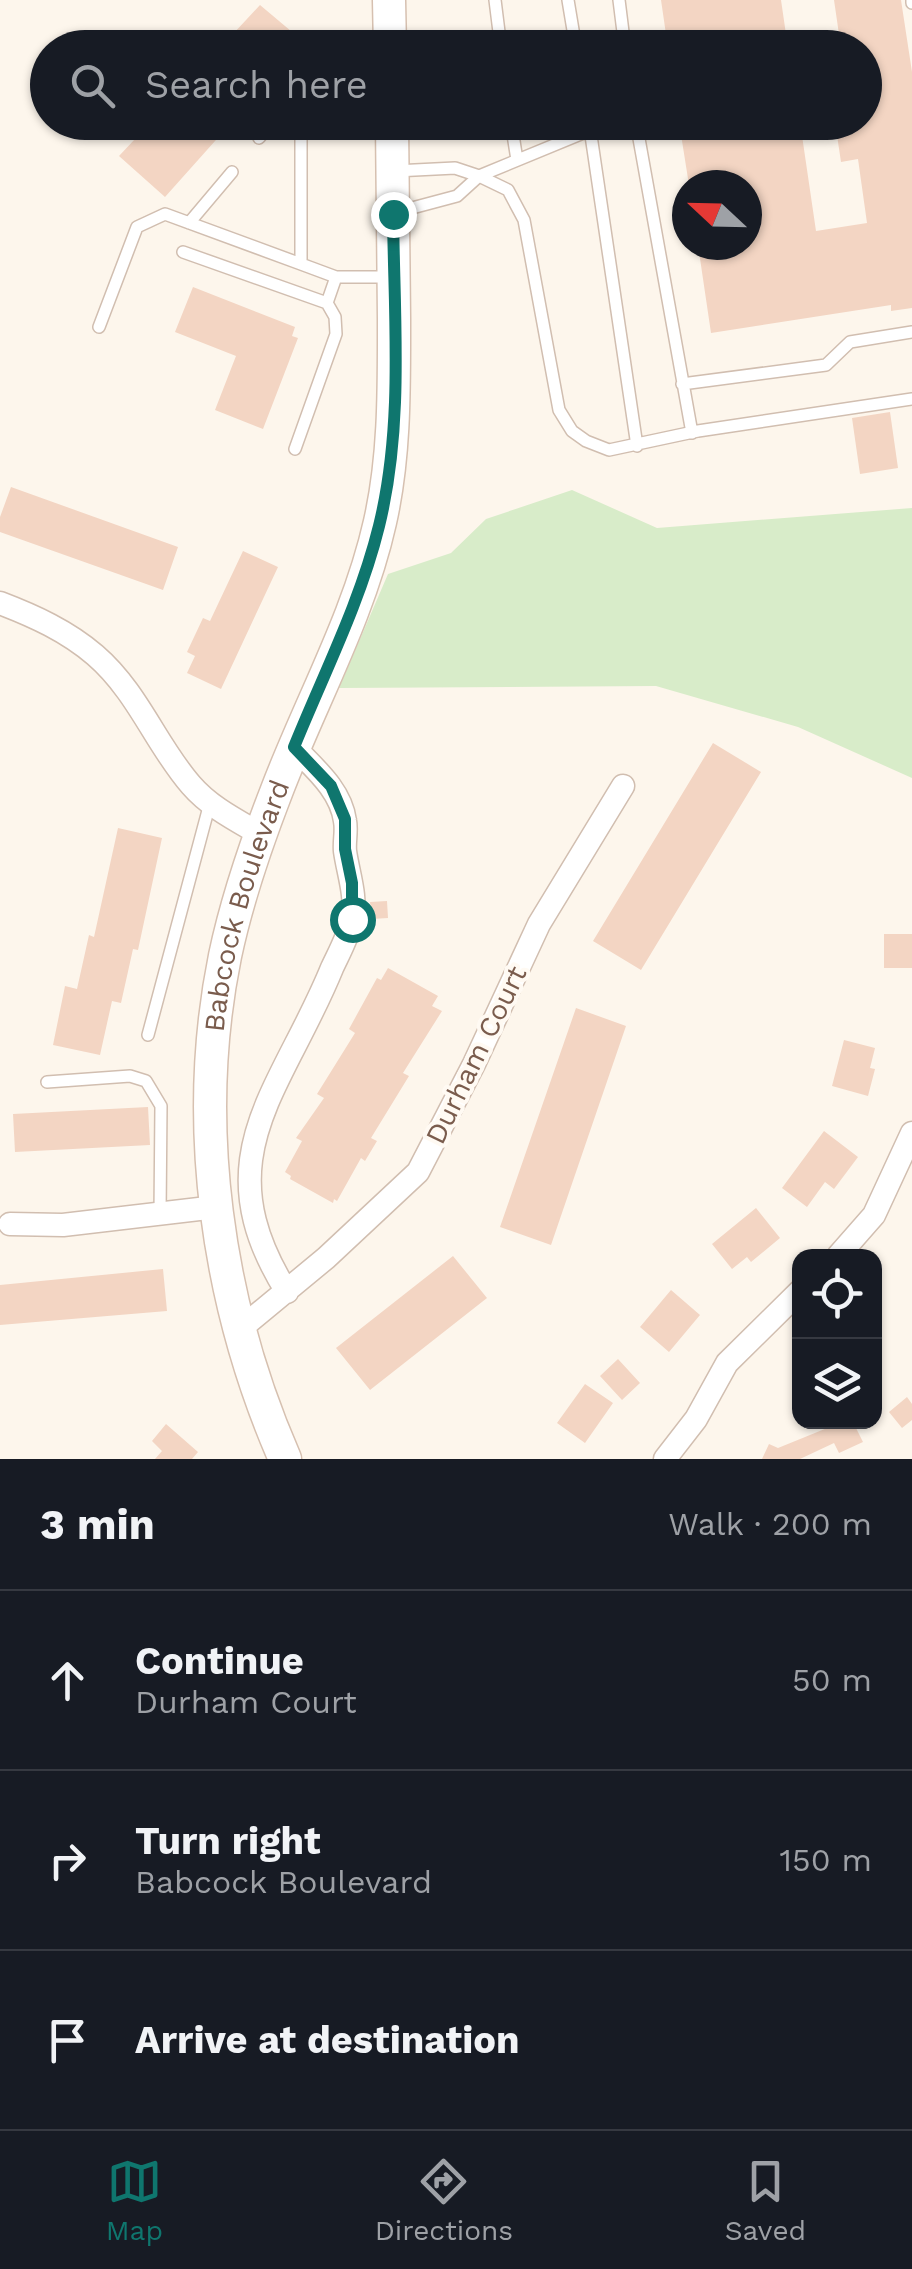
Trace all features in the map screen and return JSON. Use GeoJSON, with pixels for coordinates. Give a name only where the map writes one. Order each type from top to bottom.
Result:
{"type":"FeatureCollection","features":[{"type":"Feature","properties":{"kind":"main road"},"geometry":{"type":"LineString","coordinates":[[389,0],[390,30]]}},
{"type":"Feature","properties":{"kind":"main road","name":"Babcock Boulevard"},"geometry":{"type":"LineString","coordinates":[[285,1459],[250,1368],[216,1207],[211,1128],[218,998],[232,924],[260,834],[350,616],[380,522],[392,449],[392,140]]}},
{"type":"Feature","properties":{"kind":"street"},"geometry":{"type":"LineString","coordinates":[[0,603],[56,628],[98,657],[135,701],[190,785],[210,803],[260,834]]}},
{"type":"Feature","properties":{"kind":"street"},"geometry":{"type":"LineString","coordinates":[[288,1292],[266,1259],[255,1221],[249,1160],[259,1117],[318,1004],[352,919],[345,819],[331,786],[294,747]]}},
{"type":"Feature","properties":{"kind":"street","name":"Durham Court"},"geometry":{"type":"LineString","coordinates":[[240,1329],[288,1292],[418,1172],[539,924],[623,786]]}},
{"type":"Feature","properties":{"kind":"street"},"geometry":{"type":"LineString","coordinates":[[844,1249],[874,1215],[912,1133]]}},
{"type":"Feature","properties":{"kind":"street"},"geometry":{"type":"LineString","coordinates":[[10,1224],[63,1225],[216,1207]]}},
{"type":"Feature","properties":{"kind":"street"},"geometry":{"type":"LineString","coordinates":[[665,1459],[696,1420],[726,1362],[792,1300]]}},
{"type":"Feature","properties":{"kind":"lane"},"geometry":{"type":"LineString","coordinates":[[495,0],[499,30]]}},
{"type":"Feature","properties":{"kind":"lane"},"geometry":{"type":"LineString","coordinates":[[568,0],[573,30]]}},
{"type":"Feature","properties":{"kind":"lane"},"geometry":{"type":"LineString","coordinates":[[619,0],[623,30]]}},
{"type":"Feature","properties":{"kind":"lane"},"geometry":{"type":"LineString","coordinates":[[301,140],[301,264]]}},
{"type":"Feature","properties":{"kind":"lane"},"geometry":{"type":"LineString","coordinates":[[514,140],[516,160]]}},
{"type":"Feature","properties":{"kind":"lane"},"geometry":{"type":"LineString","coordinates":[[393,214],[457,196],[479,176],[560,140]]}},
{"type":"Feature","properties":{"kind":"lane"},"geometry":{"type":"LineString","coordinates":[[591,140],[637,446]]}},
{"type":"Feature","properties":{"kind":"lane"},"geometry":{"type":"LineString","coordinates":[[639,140],[692,433]]}},
{"type":"Feature","properties":{"kind":"lane"},"geometry":{"type":"LineString","coordinates":[[392,172],[455,168],[508,190],[524,220],[560,410],[572,431],[586,441],[609,450],[912,399]]}},
{"type":"Feature","properties":{"kind":"lane"},"geometry":{"type":"LineString","coordinates":[[189,223],[232,172]]}},
{"type":"Feature","properties":{"kind":"lane"},"geometry":{"type":"LineString","coordinates":[[98,327],[137,227],[165,214],[336,276],[394,277]]}},
{"type":"Feature","properties":{"kind":"lane"},"geometry":{"type":"LineString","coordinates":[[184,252],[327,304],[335,317],[336,334],[296,449]]}},
{"type":"Feature","properties":{"kind":"lane"},"geometry":{"type":"LineString","coordinates":[[327,304],[336,276]]}},
{"type":"Feature","properties":{"kind":"lane"},"geometry":{"type":"LineString","coordinates":[[682,384],[826,365],[850,342],[912,332]]}},
{"type":"Feature","properties":{"kind":"lane"},"geometry":{"type":"LineString","coordinates":[[148,1035],[210,803]]}},
{"type":"Feature","properties":{"kind":"lane"},"geometry":{"type":"LineString","coordinates":[[47,1082],[130,1076],[146,1081],[160,1106],[160,1214]]}},
{"type":"Feature","properties":{"kind":"green space"},"geometry":{"type":"Polygon","coordinates":[[[572,490],[657,528],[912,508],[912,778],[798,727],[656,686],[339,688],[388,574],[451,553],[486,519],[572,490]]]}},
{"type":"Feature","properties":{"kind":"building"},"geometry":{"type":"Polygon","coordinates":[[[661,0],[781,0],[785,30],[665,30],[661,0]]]}},
{"type":"Feature","properties":{"kind":"building"},"geometry":{"type":"Polygon","coordinates":[[[834,0],[901,0],[912,72],[912,308],[891,311],[891,305],[711,333],[700,260],[762,260],[762,170],[687,170],[682,140],[803,140],[816,231],[867,223],[858,159],[841,162],[838,140],[882,140],[882,30],[838,30],[834,0]]]}},
{"type":"Feature","properties":{"kind":"building"},"geometry":{"type":"Polygon","coordinates":[[[260,5],[290,30],[237,30],[260,5]]]}},
{"type":"Feature","properties":{"kind":"building"},"geometry":{"type":"Polygon","coordinates":[[[134,140],[216,140],[165,197],[119,156],[134,140]]]}},
{"type":"Feature","properties":{"kind":"building"},"geometry":{"type":"Polygon","coordinates":[[[193,287],[295,327],[292,336],[298,338],[263,429],[215,410],[236,356],[175,332],[193,287]]]}},
{"type":"Feature","properties":{"kind":"building"},"geometry":{"type":"Polygon","coordinates":[[[890,412],[898,468],[860,474],[852,418],[890,412]]]}},
{"type":"Feature","properties":{"kind":"building"},"geometry":{"type":"Polygon","coordinates":[[[11,487],[178,547],[163,590],[0,532],[0,517],[11,487]]]}},
{"type":"Feature","properties":{"kind":"building"},"geometry":{"type":"Polygon","coordinates":[[[243,551],[278,567],[221,689],[187,673],[195,656],[187,652],[203,618],[210,621],[243,551]]]}},
{"type":"Feature","properties":{"kind":"building"},"geometry":{"type":"Polygon","coordinates":[[[713,743],[761,772],[641,970],[593,941],[713,743]]]}},
{"type":"Feature","properties":{"kind":"building"},"geometry":{"type":"Polygon","coordinates":[[[118,828],[162,838],[138,950],[133,949],[121,1003],[112,1001],[100,1055],[53,1045],[65,986],[77,989],[89,935],[94,937],[118,828]]]}},
{"type":"Feature","properties":{"kind":"building"},"geometry":{"type":"Polygon","coordinates":[[[387,901],[388,918],[372,919],[370,902],[387,901]]]}},
{"type":"Feature","properties":{"kind":"building"},"geometry":{"type":"Polygon","coordinates":[[[884,934],[912,934],[912,968],[884,968],[884,934]]]}},
{"type":"Feature","properties":{"kind":"building"},"geometry":{"type":"Polygon","coordinates":[[[388,968],[438,996],[432,1006],[442,1011],[403,1073],[409,1076],[371,1138],[377,1141],[365,1161],[361,1158],[333,1203],[290,1179],[285,1172],[302,1141],[296,1138],[324,1098],[317,1094],[355,1033],[349,1029],[377,978],[381,980],[388,968]]]}},
{"type":"Feature","properties":{"kind":"building"},"geometry":{"type":"Polygon","coordinates":[[[576,1008],[626,1026],[551,1245],[500,1227],[576,1008]]]}},
{"type":"Feature","properties":{"kind":"building"},"geometry":{"type":"Polygon","coordinates":[[[844,1040],[875,1048],[870,1068],[875,1069],[868,1096],[832,1086],[844,1040]]]}},
{"type":"Feature","properties":{"kind":"building"},"geometry":{"type":"Polygon","coordinates":[[[148,1107],[150,1145],[15,1152],[13,1114],[148,1107]]]}},
{"type":"Feature","properties":{"kind":"building"},"geometry":{"type":"Polygon","coordinates":[[[824,1131],[858,1157],[834,1189],[825,1182],[807,1207],[782,1188],[824,1131]]]}},
{"type":"Feature","properties":{"kind":"building"},"geometry":{"type":"Polygon","coordinates":[[[756,1208],[780,1238],[751,1262],[747,1257],[732,1269],[712,1244],[756,1208]]]}},
{"type":"Feature","properties":{"kind":"building"},"geometry":{"type":"Polygon","coordinates":[[[453,1256],[487,1298],[370,1390],[336,1348],[453,1256]]]}},
{"type":"Feature","properties":{"kind":"building"},"geometry":{"type":"Polygon","coordinates":[[[163,1269],[167,1311],[0,1325],[0,1285],[163,1269]]]}},
{"type":"Feature","properties":{"kind":"building"},"geometry":{"type":"Polygon","coordinates":[[[671,1290],[700,1315],[669,1352],[640,1327],[671,1290]]]}},
{"type":"Feature","properties":{"kind":"building"},"geometry":{"type":"Polygon","coordinates":[[[618,1359],[640,1383],[622,1400],[600,1376],[618,1359]]]}},
{"type":"Feature","properties":{"kind":"building"},"geometry":{"type":"Polygon","coordinates":[[[585,1384],[613,1403],[585,1443],[557,1423],[585,1384]]]}},
{"type":"Feature","properties":{"kind":"building"},"geometry":{"type":"Polygon","coordinates":[[[907,1397],[912,1404],[912,1420],[902,1428],[889,1412],[907,1397]]]}},
{"type":"Feature","properties":{"kind":"building"},"geometry":{"type":"Polygon","coordinates":[[[166,1424],[198,1452],[192,1459],[155,1459],[162,1451],[152,1441],[166,1424]]]}},
{"type":"Feature","properties":{"kind":"building"},"geometry":{"type":"Polygon","coordinates":[[[825,1429],[856,1429],[863,1442],[839,1453],[834,1443],[800,1459],[762,1459],[769,1444],[778,1448],[825,1429]]]}},
{"type":"Feature","properties":{"kind":"route"},"geometry":{"type":"LineString","coordinates":[[352,919],[345,819],[331,786],[294,747],[350,616],[380,522],[392,449],[393,214]]}}]}
